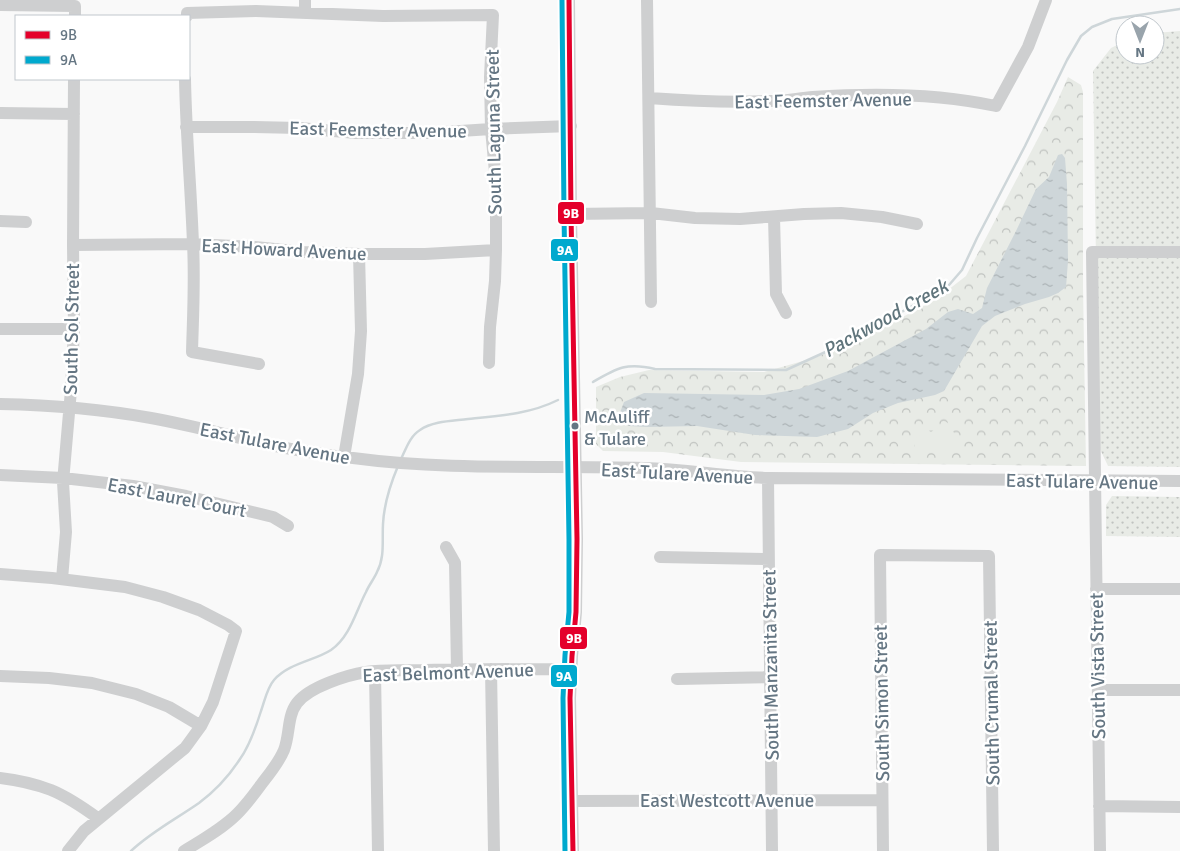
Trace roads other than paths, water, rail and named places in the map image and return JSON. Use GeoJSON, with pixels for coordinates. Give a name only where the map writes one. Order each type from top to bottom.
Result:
{"type":"FeatureCollection","features":[{"type":"Feature","properties":{"kind":"street"},"geometry":{"type":"LineString","coordinates":[[569,0],[577,593],[571,669],[570,713],[573,851]]}},
{"type":"Feature","properties":{"kind":"street"},"geometry":{"type":"LineString","coordinates":[[647,0],[651,302]]}},
{"type":"Feature","properties":{"kind":"street","name":"East Feemster Avenue"},"geometry":{"type":"LineString","coordinates":[[649,98],[712,102],[772,101],[813,97],[897,96],[961,100],[996,106],[1028,47],[1046,0]]}},
{"type":"Feature","properties":{"kind":"street"},"geometry":{"type":"LineString","coordinates":[[0,6],[75,11]]}},
{"type":"Feature","properties":{"kind":"street"},"geometry":{"type":"LineString","coordinates":[[187,15],[305,6]]}},
{"type":"Feature","properties":{"kind":"street","name":"South Laguna Street"},"geometry":{"type":"LineString","coordinates":[[305,6],[383,16],[493,15],[490,77],[491,129],[496,183],[496,250],[489,363]]}},
{"type":"Feature","properties":{"kind":"street","name":"South Sol Street"},"geometry":{"type":"LineString","coordinates":[[62,579],[66,532],[63,478],[70,407],[74,330],[74,80]]}},
{"type":"Feature","properties":{"kind":"street"},"geometry":{"type":"LineString","coordinates":[[185,80],[193,244],[192,352],[258,364]]}},
{"type":"Feature","properties":{"kind":"street"},"geometry":{"type":"LineString","coordinates":[[0,113],[74,114]]}},
{"type":"Feature","properties":{"kind":"street","name":"East Feemster Avenue"},"geometry":{"type":"LineString","coordinates":[[186,127],[300,128],[356,133],[430,133],[571,126]]}},
{"type":"Feature","properties":{"kind":"street"},"geometry":{"type":"LineString","coordinates":[[571,214],[651,213],[695,218],[740,219],[841,213],[882,217],[917,224]]}},
{"type":"Feature","properties":{"kind":"street"},"geometry":{"type":"LineString","coordinates":[[774,217],[776,294],[786,313]]}},
{"type":"Feature","properties":{"kind":"street"},"geometry":{"type":"LineString","coordinates":[[0,221],[26,222]]}},
{"type":"Feature","properties":{"kind":"street","name":"East Howard Avenue"},"geometry":{"type":"LineString","coordinates":[[73,245],[193,244],[359,254],[425,254],[496,250]]}},
{"type":"Feature","properties":{"kind":"street","name":"South Vista Street"},"geometry":{"type":"LineString","coordinates":[[1100,851],[1092,252],[1180,252]]}},
{"type":"Feature","properties":{"kind":"street"},"geometry":{"type":"LineString","coordinates":[[344,457],[358,374],[361,331],[359,254]]}},
{"type":"Feature","properties":{"kind":"street"},"geometry":{"type":"LineString","coordinates":[[0,329],[74,330]]}},
{"type":"Feature","properties":{"kind":"street","name":"East Tulare Avenue"},"geometry":{"type":"LineString","coordinates":[[0,404],[110,411],[152,418],[294,450],[408,464],[657,468],[738,477],[768,478],[1180,481]]}},
{"type":"Feature","properties":{"kind":"street","name":"East Laurel Court"},"geometry":{"type":"LineString","coordinates":[[0,474],[63,478],[133,486],[186,496],[273,517],[288,526]]}},
{"type":"Feature","properties":{"kind":"street","name":"South Manzanita Street"},"geometry":{"type":"LineString","coordinates":[[768,478],[772,851]]}},
{"type":"Feature","properties":{"kind":"street"},"geometry":{"type":"LineString","coordinates":[[446,547],[455,563],[457,669]]}},
{"type":"Feature","properties":{"kind":"street","name":"South Crumal Street"},"geometry":{"type":"LineString","coordinates":[[880,556],[989,556],[992,851]]}},
{"type":"Feature","properties":{"kind":"street","name":"South Simon Street"},"geometry":{"type":"LineString","coordinates":[[880,556],[883,851]]}},
{"type":"Feature","properties":{"kind":"street"},"geometry":{"type":"LineString","coordinates":[[660,557],[769,559]]}},
{"type":"Feature","properties":{"kind":"street"},"geometry":{"type":"LineString","coordinates":[[0,574],[125,587],[163,596],[199,610],[236,631],[213,702],[201,726],[185,748],[84,832],[68,851]]}},
{"type":"Feature","properties":{"kind":"street"},"geometry":{"type":"LineString","coordinates":[[1096,589],[1180,589]]}},
{"type":"Feature","properties":{"kind":"street","name":"East Belmont Avenue"},"geometry":{"type":"LineString","coordinates":[[184,851],[236,815],[256,792],[277,764],[285,748],[294,708],[301,698],[316,688],[350,676],[375,672],[457,669],[571,669]]}},
{"type":"Feature","properties":{"kind":"street"},"geometry":{"type":"LineString","coordinates":[[491,669],[494,851]]}},
{"type":"Feature","properties":{"kind":"street"},"geometry":{"type":"LineString","coordinates":[[375,672],[378,851]]}},
{"type":"Feature","properties":{"kind":"street"},"geometry":{"type":"LineString","coordinates":[[0,676],[49,678],[92,683],[136,694],[169,707],[201,726]]}},
{"type":"Feature","properties":{"kind":"street"},"geometry":{"type":"LineString","coordinates":[[677,678],[770,677]]}},
{"type":"Feature","properties":{"kind":"street"},"geometry":{"type":"LineString","coordinates":[[1098,690],[1180,690]]}},
{"type":"Feature","properties":{"kind":"street"},"geometry":{"type":"LineString","coordinates":[[0,778],[20,781],[51,790],[78,804],[99,819]]}},
{"type":"Feature","properties":{"kind":"street","name":"East Westcott Avenue"},"geometry":{"type":"LineString","coordinates":[[572,801],[882,800]]}},
{"type":"Feature","properties":{"kind":"street"},"geometry":{"type":"LineString","coordinates":[[1099,806],[1180,807]]}},
{"type":"Feature","properties":{"kind":"water"},"geometry":{"type":"Polygon","coordinates":[[[1062,154],[1065,158],[1067,184],[1068,261],[1066,287],[1049,297],[995,316],[982,326],[944,391],[935,395],[898,403],[873,413],[848,429],[817,437],[755,435],[697,426],[629,426],[618,418],[624,402],[644,393],[764,395],[799,389],[848,371],[926,329],[948,312],[958,309],[973,314],[982,308],[987,288],[1036,189],[1049,177],[1058,155],[1062,154]]]}},
{"type":"Feature","properties":{"kind":"waterway","name":"Packwood Creek"},"geometry":{"type":"LineString","coordinates":[[593,382],[609,373],[629,366],[655,369],[786,370],[854,339],[949,285],[962,270],[1067,60],[1081,36],[1092,27],[1112,19],[1180,9]]}},
{"type":"Feature","properties":{"kind":"waterway","name":"Packwood Creek"},"geometry":{"type":"LineString","coordinates":[[401,459],[414,436],[425,427],[450,421],[514,414],[558,400]]}},
{"type":"Feature","properties":{"kind":"waterway","name":"Packwood Creek"},"geometry":{"type":"LineString","coordinates":[[131,851],[155,832],[199,803],[226,777],[244,754],[250,742],[268,690],[274,680],[294,666],[331,650],[338,645],[348,631],[367,589],[380,566],[385,509],[390,487],[398,466]]}},
{"type":"Feature","properties":{"kind":"place","name":"McAuliff & Tulare"},"geometry":{"type":"Point","coordinates":[575,426]}}]}
